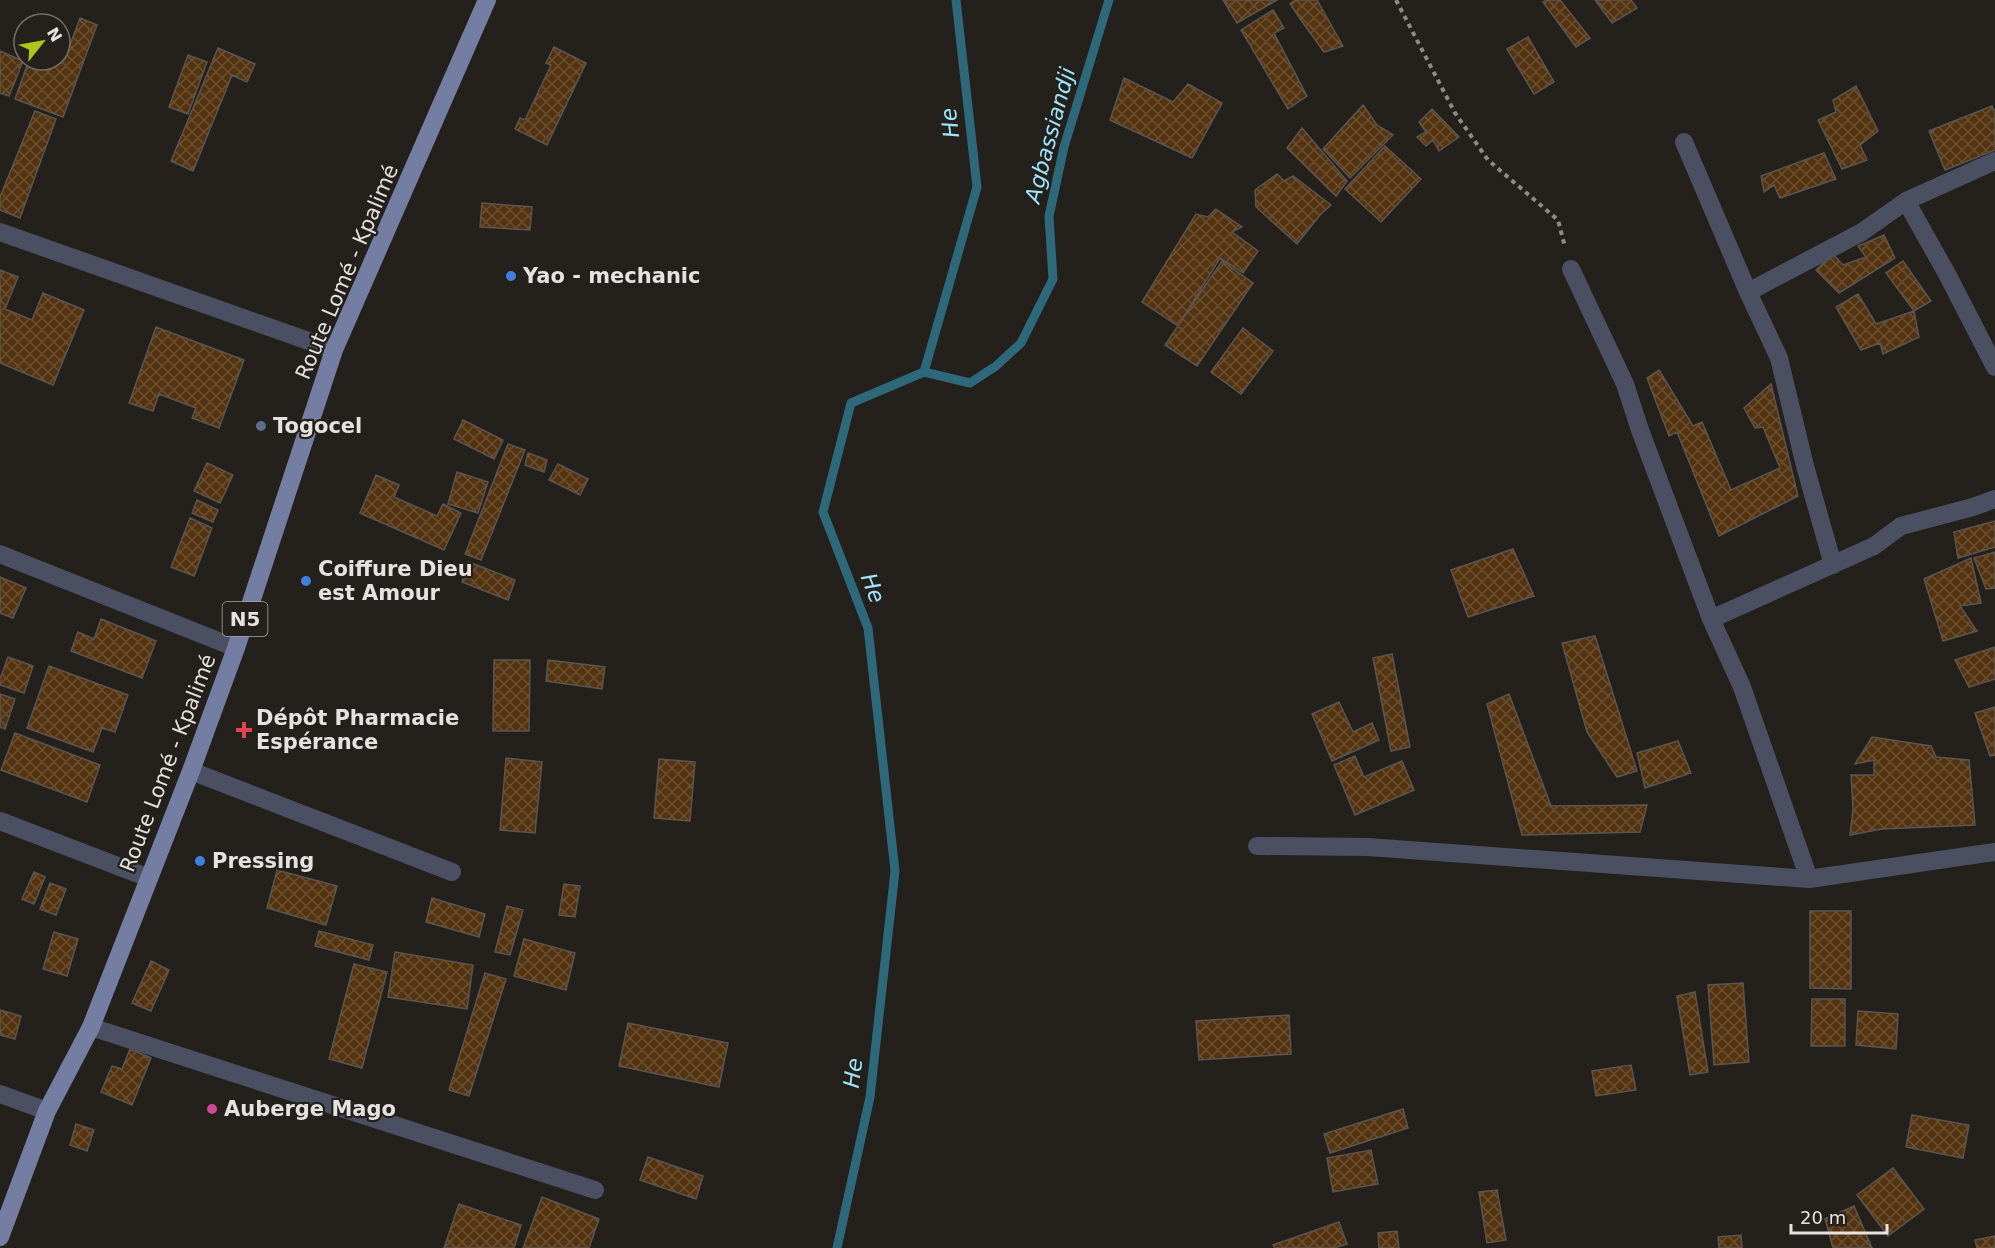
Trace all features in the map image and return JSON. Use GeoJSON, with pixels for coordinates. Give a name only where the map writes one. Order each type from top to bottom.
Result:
{"type":"FeatureCollection","features":[{"type":"Feature","properties":{"kind":"main road","name":"Route Lomé - Kpalimé"},"geometry":{"type":"LineString","coordinates":[[0,1236],[47,1111],[91,1027],[191,771],[236,648],[334,350],[487,0]]}},
{"type":"Feature","properties":{"kind":"street"},"geometry":{"type":"LineString","coordinates":[[1684,142],[1748,292],[1779,358],[1805,466],[1833,565]]}},
{"type":"Feature","properties":{"kind":"street"},"geometry":{"type":"LineString","coordinates":[[1748,292],[1862,232],[1906,201],[1995,161]]}},
{"type":"Feature","properties":{"kind":"street"},"geometry":{"type":"LineString","coordinates":[[1906,201],[1995,367]]}},
{"type":"Feature","properties":{"kind":"street"},"geometry":{"type":"LineString","coordinates":[[0,232],[334,350]]}},
{"type":"Feature","properties":{"kind":"street"},"geometry":{"type":"LineString","coordinates":[[1571,269],[1625,384],[1711,619],[1742,687],[1809,879]]}},
{"type":"Feature","properties":{"kind":"street"},"geometry":{"type":"LineString","coordinates":[[1711,619],[1874,546],[1901,526],[1995,499]]}},
{"type":"Feature","properties":{"kind":"street"},"geometry":{"type":"LineString","coordinates":[[0,554],[236,648]]}},
{"type":"Feature","properties":{"kind":"street"},"geometry":{"type":"LineString","coordinates":[[191,771],[453,873]]}},
{"type":"Feature","properties":{"kind":"street"},"geometry":{"type":"LineString","coordinates":[[0,821],[149,878]]}},
{"type":"Feature","properties":{"kind":"street"},"geometry":{"type":"LineString","coordinates":[[1257,846],[1368,847],[1809,879],[1995,852]]}},
{"type":"Feature","properties":{"kind":"street"},"geometry":{"type":"LineString","coordinates":[[91,1027],[595,1190]]}},
{"type":"Feature","properties":{"kind":"street"},"geometry":{"type":"LineString","coordinates":[[0,1094],[47,1111]]}},
{"type":"Feature","properties":{"kind":"path"},"geometry":{"type":"LineString","coordinates":[[1396,0],[1455,113],[1488,159],[1558,220],[1571,269]]}},
{"type":"Feature","properties":{"kind":"building"},"geometry":{"type":"Polygon","coordinates":[[[1223,0],[1277,0],[1237,23],[1223,0]]]}},
{"type":"Feature","properties":{"kind":"building"},"geometry":{"type":"Polygon","coordinates":[[[1295,0],[1317,0],[1343,46],[1324,52],[1290,4],[1295,0]]]}},
{"type":"Feature","properties":{"kind":"building"},"geometry":{"type":"Polygon","coordinates":[[[1560,0],[1590,38],[1576,47],[1543,2],[1560,0]]]}},
{"type":"Feature","properties":{"kind":"building"},"geometry":{"type":"Polygon","coordinates":[[[1595,0],[1631,0],[1637,8],[1612,23],[1595,0]]]}},
{"type":"Feature","properties":{"kind":"building"},"geometry":{"type":"Polygon","coordinates":[[[1273,10],[1284,28],[1274,33],[1307,96],[1288,109],[1241,30],[1273,10]]]}},
{"type":"Feature","properties":{"kind":"building"},"geometry":{"type":"Polygon","coordinates":[[[80,18],[97,25],[63,117],[15,99],[25,72],[72,72],[72,40],[80,18]]]}},
{"type":"Feature","properties":{"kind":"building"},"geometry":{"type":"Polygon","coordinates":[[[1528,37],[1554,82],[1534,94],[1507,49],[1528,37]]]}},
{"type":"Feature","properties":{"kind":"building"},"geometry":{"type":"Polygon","coordinates":[[[554,47],[586,63],[547,145],[515,129],[520,118],[525,120],[551,65],[546,63],[554,47]]]}},
{"type":"Feature","properties":{"kind":"building"},"geometry":{"type":"Polygon","coordinates":[[[218,48],[255,64],[247,82],[232,75],[193,171],[171,161],[218,48]]]}},
{"type":"Feature","properties":{"kind":"building"},"geometry":{"type":"Polygon","coordinates":[[[0,51],[12,56],[12,72],[19,72],[9,96],[0,93],[0,51]]]}},
{"type":"Feature","properties":{"kind":"building"},"geometry":{"type":"Polygon","coordinates":[[[188,55],[207,62],[188,114],[169,107],[188,55]]]}},
{"type":"Feature","properties":{"kind":"building"},"geometry":{"type":"Polygon","coordinates":[[[1124,78],[1173,102],[1188,84],[1222,103],[1192,158],[1110,120],[1124,78]]]}},
{"type":"Feature","properties":{"kind":"building"},"geometry":{"type":"Polygon","coordinates":[[[1856,86],[1878,131],[1860,145],[1867,160],[1842,169],[1818,120],[1836,112],[1833,100],[1856,86]]]}},
{"type":"Feature","properties":{"kind":"building"},"geometry":{"type":"Polygon","coordinates":[[[1363,105],[1377,125],[1393,135],[1350,178],[1323,149],[1363,105]]]}},
{"type":"Feature","properties":{"kind":"building"},"geometry":{"type":"Polygon","coordinates":[[[1992,106],[1995,113],[1995,150],[1945,170],[1929,131],[1992,106]]]}},
{"type":"Feature","properties":{"kind":"building"},"geometry":{"type":"Polygon","coordinates":[[[1432,109],[1459,137],[1439,151],[1433,140],[1426,146],[1417,137],[1426,132],[1419,122],[1432,109]]]}},
{"type":"Feature","properties":{"kind":"building"},"geometry":{"type":"Polygon","coordinates":[[[35,111],[56,119],[20,218],[0,210],[0,197],[35,111]]]}},
{"type":"Feature","properties":{"kind":"building"},"geometry":{"type":"Polygon","coordinates":[[[1302,128],[1347,181],[1336,196],[1287,148],[1302,128]]]}},
{"type":"Feature","properties":{"kind":"building"},"geometry":{"type":"Polygon","coordinates":[[[1385,146],[1421,179],[1381,222],[1345,189],[1385,146]]]}},
{"type":"Feature","properties":{"kind":"building"},"geometry":{"type":"Polygon","coordinates":[[[1824,153],[1836,179],[1780,198],[1774,185],[1764,192],[1761,176],[1824,153]]]}},
{"type":"Feature","properties":{"kind":"building"},"geometry":{"type":"Polygon","coordinates":[[[1277,174],[1284,181],[1293,176],[1331,205],[1297,244],[1256,207],[1255,190],[1277,174]]]}},
{"type":"Feature","properties":{"kind":"building"},"geometry":{"type":"Polygon","coordinates":[[[482,203],[532,207],[530,230],[480,227],[482,203]]]}},
{"type":"Feature","properties":{"kind":"building"},"geometry":{"type":"Polygon","coordinates":[[[1216,209],[1242,227],[1232,232],[1258,251],[1243,273],[1220,258],[1178,326],[1142,302],[1196,214],[1208,217],[1216,209]]]}},
{"type":"Feature","properties":{"kind":"building"},"geometry":{"type":"Polygon","coordinates":[[[1884,235],[1895,258],[1839,293],[1816,270],[1833,254],[1843,265],[1866,257],[1858,246],[1884,235]]]}},
{"type":"Feature","properties":{"kind":"building"},"geometry":{"type":"Polygon","coordinates":[[[1222,261],[1253,283],[1197,366],[1165,345],[1222,261]]]}},
{"type":"Feature","properties":{"kind":"building"},"geometry":{"type":"Polygon","coordinates":[[[1903,261],[1931,301],[1914,311],[1886,273],[1903,261]]]}},
{"type":"Feature","properties":{"kind":"building"},"geometry":{"type":"Polygon","coordinates":[[[0,270],[18,277],[5,309],[32,320],[43,293],[84,310],[53,385],[0,363],[0,270]]]}},
{"type":"Feature","properties":{"kind":"building"},"geometry":{"type":"Polygon","coordinates":[[[1858,294],[1876,324],[1914,311],[1919,337],[1883,354],[1880,343],[1861,350],[1836,307],[1858,294]]]}},
{"type":"Feature","properties":{"kind":"building"},"geometry":{"type":"Polygon","coordinates":[[[156,327],[244,360],[219,428],[192,418],[196,408],[159,394],[153,411],[129,403],[156,327]]]}},
{"type":"Feature","properties":{"kind":"building"},"geometry":{"type":"Polygon","coordinates":[[[1243,328],[1273,351],[1241,394],[1211,372],[1243,328]]]}},
{"type":"Feature","properties":{"kind":"building"},"geometry":{"type":"Polygon","coordinates":[[[1659,370],[1693,426],[1702,422],[1731,490],[1780,468],[1763,427],[1755,428],[1744,408],[1771,384],[1798,496],[1719,536],[1677,432],[1669,436],[1647,378],[1659,370]]]}},
{"type":"Feature","properties":{"kind":"building"},"geometry":{"type":"Polygon","coordinates":[[[463,420],[503,440],[494,459],[454,439],[463,420]]]}},
{"type":"Feature","properties":{"kind":"building"},"geometry":{"type":"Polygon","coordinates":[[[508,444],[525,450],[481,560],[465,554],[508,444]]]}},
{"type":"Feature","properties":{"kind":"building"},"geometry":{"type":"Polygon","coordinates":[[[528,453],[547,460],[544,472],[525,465],[528,453]]]}},
{"type":"Feature","properties":{"kind":"building"},"geometry":{"type":"Polygon","coordinates":[[[207,463],[233,475],[220,503],[194,491],[207,463]]]}},
{"type":"Feature","properties":{"kind":"building"},"geometry":{"type":"Polygon","coordinates":[[[558,464],[588,479],[580,495],[549,480],[558,464]]]}},
{"type":"Feature","properties":{"kind":"building"},"geometry":{"type":"Polygon","coordinates":[[[457,472],[488,482],[478,513],[448,504],[457,472]]]}},
{"type":"Feature","properties":{"kind":"building"},"geometry":{"type":"Polygon","coordinates":[[[376,475],[399,485],[394,497],[437,516],[443,504],[461,513],[444,550],[360,513],[376,475]]]}},
{"type":"Feature","properties":{"kind":"building"},"geometry":{"type":"Polygon","coordinates":[[[197,500],[218,510],[213,522],[192,513],[197,500]]]}},
{"type":"Feature","properties":{"kind":"building"},"geometry":{"type":"Polygon","coordinates":[[[190,518],[212,528],[194,576],[171,567],[190,518]]]}},
{"type":"Feature","properties":{"kind":"building"},"geometry":{"type":"Polygon","coordinates":[[[1995,521],[1995,547],[1958,558],[1954,532],[1995,521]]]}},
{"type":"Feature","properties":{"kind":"building"},"geometry":{"type":"Polygon","coordinates":[[[1513,549],[1534,596],[1468,617],[1451,570],[1513,549]]]}},
{"type":"Feature","properties":{"kind":"building"},"geometry":{"type":"Polygon","coordinates":[[[1995,552],[1995,588],[1986,589],[1974,558],[1995,552]]]}},
{"type":"Feature","properties":{"kind":"building"},"geometry":{"type":"Polygon","coordinates":[[[1971,558],[1981,603],[1960,606],[1977,631],[1943,641],[1924,579],[1971,558]]]}},
{"type":"Feature","properties":{"kind":"building"},"geometry":{"type":"Polygon","coordinates":[[[469,562],[515,580],[508,600],[462,582],[469,562]]]}},
{"type":"Feature","properties":{"kind":"building"},"geometry":{"type":"Polygon","coordinates":[[[0,577],[26,588],[13,618],[0,613],[0,577]]]}},
{"type":"Feature","properties":{"kind":"building"},"geometry":{"type":"Polygon","coordinates":[[[101,619],[156,641],[142,678],[71,651],[78,632],[94,639],[101,619]]]}},
{"type":"Feature","properties":{"kind":"building"},"geometry":{"type":"Polygon","coordinates":[[[1595,636],[1637,771],[1617,777],[1587,732],[1562,643],[1595,636]]]}},
{"type":"Feature","properties":{"kind":"building"},"geometry":{"type":"Polygon","coordinates":[[[1995,647],[1995,679],[1969,687],[1955,660],[1995,647]]]}},
{"type":"Feature","properties":{"kind":"building"},"geometry":{"type":"Polygon","coordinates":[[[1392,654],[1410,747],[1391,751],[1373,658],[1392,654]]]}},
{"type":"Feature","properties":{"kind":"building"},"geometry":{"type":"Polygon","coordinates":[[[8,657],[33,666],[24,693],[0,685],[8,657]]]}},
{"type":"Feature","properties":{"kind":"building"},"geometry":{"type":"Polygon","coordinates":[[[494,660],[530,660],[529,731],[493,731],[494,660]]]}},
{"type":"Feature","properties":{"kind":"building"},"geometry":{"type":"Polygon","coordinates":[[[548,660],[605,667],[602,689],[546,681],[548,660]]]}},
{"type":"Feature","properties":{"kind":"building"},"geometry":{"type":"Polygon","coordinates":[[[49,666],[128,695],[115,732],[102,728],[93,752],[27,728],[49,666]]]}},
{"type":"Feature","properties":{"kind":"building"},"geometry":{"type":"Polygon","coordinates":[[[0,694],[15,699],[5,729],[0,727],[0,694]]]}},
{"type":"Feature","properties":{"kind":"building"},"geometry":{"type":"Polygon","coordinates":[[[1509,694],[1551,806],[1647,805],[1640,832],[1522,835],[1487,704],[1509,694]]]}},
{"type":"Feature","properties":{"kind":"building"},"geometry":{"type":"Polygon","coordinates":[[[1339,702],[1353,732],[1372,723],[1379,740],[1332,761],[1312,714],[1339,702]]]}},
{"type":"Feature","properties":{"kind":"building"},"geometry":{"type":"Polygon","coordinates":[[[1995,707],[1995,755],[1990,756],[1975,713],[1995,707]]]}},
{"type":"Feature","properties":{"kind":"building"},"geometry":{"type":"Polygon","coordinates":[[[15,733],[100,765],[87,802],[1,770],[15,733]]]}},
{"type":"Feature","properties":{"kind":"building"},"geometry":{"type":"Polygon","coordinates":[[[1872,737],[1931,746],[1936,757],[1969,760],[1975,825],[1882,829],[1850,835],[1853,809],[1851,775],[1874,775],[1874,760],[1855,764],[1872,737]]]}},
{"type":"Feature","properties":{"kind":"building"},"geometry":{"type":"Polygon","coordinates":[[[1678,741],[1691,773],[1645,788],[1637,753],[1678,741]]]}},
{"type":"Feature","properties":{"kind":"building"},"geometry":{"type":"Polygon","coordinates":[[[1355,756],[1364,777],[1402,761],[1414,790],[1355,815],[1334,765],[1355,756]]]}},
{"type":"Feature","properties":{"kind":"building"},"geometry":{"type":"Polygon","coordinates":[[[506,758],[542,762],[535,833],[500,830],[506,758]]]}},
{"type":"Feature","properties":{"kind":"building"},"geometry":{"type":"Polygon","coordinates":[[[659,759],[695,762],[690,821],[654,818],[659,759]]]}},
{"type":"Feature","properties":{"kind":"building"},"geometry":{"type":"Polygon","coordinates":[[[277,870],[337,886],[326,925],[267,908],[277,870]]]}},
{"type":"Feature","properties":{"kind":"building"},"geometry":{"type":"Polygon","coordinates":[[[34,872],[45,877],[34,904],[22,899],[34,872]]]}},
{"type":"Feature","properties":{"kind":"building"},"geometry":{"type":"Polygon","coordinates":[[[50,883],[66,889],[56,915],[40,909],[50,883]]]}},
{"type":"Feature","properties":{"kind":"building"},"geometry":{"type":"Polygon","coordinates":[[[564,884],[580,886],[575,917],[559,915],[564,884]]]}},
{"type":"Feature","properties":{"kind":"building"},"geometry":{"type":"Polygon","coordinates":[[[432,898],[485,914],[479,937],[426,922],[432,898]]]}},
{"type":"Feature","properties":{"kind":"building"},"geometry":{"type":"Polygon","coordinates":[[[507,906],[523,910],[510,955],[495,952],[507,906]]]}},
{"type":"Feature","properties":{"kind":"building"},"geometry":{"type":"Polygon","coordinates":[[[1810,911],[1851,911],[1851,989],[1810,988],[1810,911]]]}},
{"type":"Feature","properties":{"kind":"building"},"geometry":{"type":"Polygon","coordinates":[[[319,931],[373,945],[369,960],[315,946],[319,931]]]}},
{"type":"Feature","properties":{"kind":"building"},"geometry":{"type":"Polygon","coordinates":[[[54,932],[78,939],[67,976],[43,969],[54,932]]]}},
{"type":"Feature","properties":{"kind":"building"},"geometry":{"type":"Polygon","coordinates":[[[524,939],[575,953],[566,990],[514,976],[524,939]]]}},
{"type":"Feature","properties":{"kind":"building"},"geometry":{"type":"Polygon","coordinates":[[[395,952],[473,965],[467,1009],[388,997],[395,952]]]}},
{"type":"Feature","properties":{"kind":"building"},"geometry":{"type":"Polygon","coordinates":[[[151,961],[169,970],[151,1011],[132,1003],[151,961]]]}},
{"type":"Feature","properties":{"kind":"building"},"geometry":{"type":"Polygon","coordinates":[[[354,964],[387,972],[362,1068],[329,1059],[354,964]]]}},
{"type":"Feature","properties":{"kind":"building"},"geometry":{"type":"Polygon","coordinates":[[[485,973],[506,979],[469,1096],[449,1090],[485,973]]]}},
{"type":"Feature","properties":{"kind":"building"},"geometry":{"type":"Polygon","coordinates":[[[1743,983],[1749,1062],[1714,1065],[1708,985],[1743,983]]]}},
{"type":"Feature","properties":{"kind":"building"},"geometry":{"type":"Polygon","coordinates":[[[1695,992],[1708,1072],[1690,1075],[1677,996],[1695,992]]]}},
{"type":"Feature","properties":{"kind":"building"},"geometry":{"type":"Polygon","coordinates":[[[1812,999],[1845,999],[1845,1046],[1811,1046],[1812,999]]]}},
{"type":"Feature","properties":{"kind":"building"},"geometry":{"type":"Polygon","coordinates":[[[0,1010],[21,1016],[15,1039],[0,1035],[0,1010]]]}},
{"type":"Feature","properties":{"kind":"building"},"geometry":{"type":"Polygon","coordinates":[[[1858,1011],[1898,1014],[1896,1049],[1856,1045],[1858,1011]]]}},
{"type":"Feature","properties":{"kind":"building"},"geometry":{"type":"Polygon","coordinates":[[[1289,1015],[1291,1054],[1199,1060],[1196,1021],[1289,1015]]]}},
{"type":"Feature","properties":{"kind":"building"},"geometry":{"type":"Polygon","coordinates":[[[628,1023],[728,1043],[719,1087],[619,1066],[628,1023]]]}},
{"type":"Feature","properties":{"kind":"building"},"geometry":{"type":"Polygon","coordinates":[[[130,1049],[151,1058],[132,1105],[101,1092],[112,1066],[122,1069],[130,1049]]]}},
{"type":"Feature","properties":{"kind":"building"},"geometry":{"type":"Polygon","coordinates":[[[1631,1065],[1636,1090],[1596,1096],[1592,1071],[1631,1065]]]}},
{"type":"Feature","properties":{"kind":"building"},"geometry":{"type":"Polygon","coordinates":[[[1403,1109],[1408,1128],[1330,1153],[1324,1134],[1403,1109]]]}},
{"type":"Feature","properties":{"kind":"building"},"geometry":{"type":"Polygon","coordinates":[[[1912,1115],[1969,1125],[1963,1158],[1906,1147],[1912,1115]]]}},
{"type":"Feature","properties":{"kind":"building"},"geometry":{"type":"Polygon","coordinates":[[[76,1124],[94,1130],[87,1151],[70,1145],[76,1124]]]}},
{"type":"Feature","properties":{"kind":"building"},"geometry":{"type":"Polygon","coordinates":[[[1371,1150],[1378,1184],[1333,1192],[1327,1158],[1371,1150]]]}},
{"type":"Feature","properties":{"kind":"building"},"geometry":{"type":"Polygon","coordinates":[[[648,1157],[703,1176],[696,1199],[640,1180],[648,1157]]]}},
{"type":"Feature","properties":{"kind":"building"},"geometry":{"type":"Polygon","coordinates":[[[1893,1168],[1924,1209],[1888,1236],[1857,1195],[1893,1168]]]}},
{"type":"Feature","properties":{"kind":"building"},"geometry":{"type":"Polygon","coordinates":[[[1497,1190],[1506,1240],[1487,1243],[1479,1192],[1497,1190]]]}},
{"type":"Feature","properties":{"kind":"building"},"geometry":{"type":"Polygon","coordinates":[[[542,1197],[599,1219],[589,1248],[523,1248],[542,1197]]]}},
{"type":"Feature","properties":{"kind":"building"},"geometry":{"type":"Polygon","coordinates":[[[459,1204],[521,1225],[514,1248],[444,1248],[459,1204]]]}},
{"type":"Feature","properties":{"kind":"building"},"geometry":{"type":"Polygon","coordinates":[[[1854,1206],[1872,1248],[1833,1248],[1825,1219],[1854,1206]]]}},
{"type":"Feature","properties":{"kind":"building"},"geometry":{"type":"Polygon","coordinates":[[[1339,1222],[1347,1244],[1334,1248],[1275,1248],[1273,1245],[1339,1222]]]}},
{"type":"Feature","properties":{"kind":"building"},"geometry":{"type":"Polygon","coordinates":[[[1397,1231],[1399,1248],[1379,1248],[1378,1233],[1397,1231]]]}},
{"type":"Feature","properties":{"kind":"building"},"geometry":{"type":"Polygon","coordinates":[[[1741,1235],[1742,1248],[1719,1248],[1718,1237],[1741,1235]]]}},
{"type":"Feature","properties":{"kind":"building"},"geometry":{"type":"Polygon","coordinates":[[[1995,1236],[1995,1248],[1977,1248],[1975,1240],[1995,1236]]]}},
{"type":"Feature","properties":{"kind":"waterway","name":"He"},"geometry":{"type":"LineString","coordinates":[[837,1248],[870,1097],[895,871],[868,628],[823,512],[851,403],[924,372],[977,187],[956,0]]}},
{"type":"Feature","properties":{"kind":"waterway","name":"Agbassiandji"},"geometry":{"type":"LineString","coordinates":[[924,372],[970,383],[996,366],[1021,343],[1053,279],[1049,216],[1064,147],[1109,0]]}},
{"type":"Feature","properties":{"kind":"place","name":"Yao - mechanic"},"geometry":{"type":"Point","coordinates":[511,276]}},
{"type":"Feature","properties":{"kind":"place","name":"Togocel"},"geometry":{"type":"Point","coordinates":[261,426]}},
{"type":"Feature","properties":{"kind":"place","name":"Coiffure Dieu est Amour"},"geometry":{"type":"Point","coordinates":[306,581]}},
{"type":"Feature","properties":{"kind":"place","name":"Dépôt Pharmacie Espérance"},"geometry":{"type":"Point","coordinates":[244,730]}},
{"type":"Feature","properties":{"kind":"place","name":"Pressing"},"geometry":{"type":"Point","coordinates":[200,861]}},
{"type":"Feature","properties":{"kind":"place","name":"Auberge Mago"},"geometry":{"type":"Point","coordinates":[212,1109]}}]}
